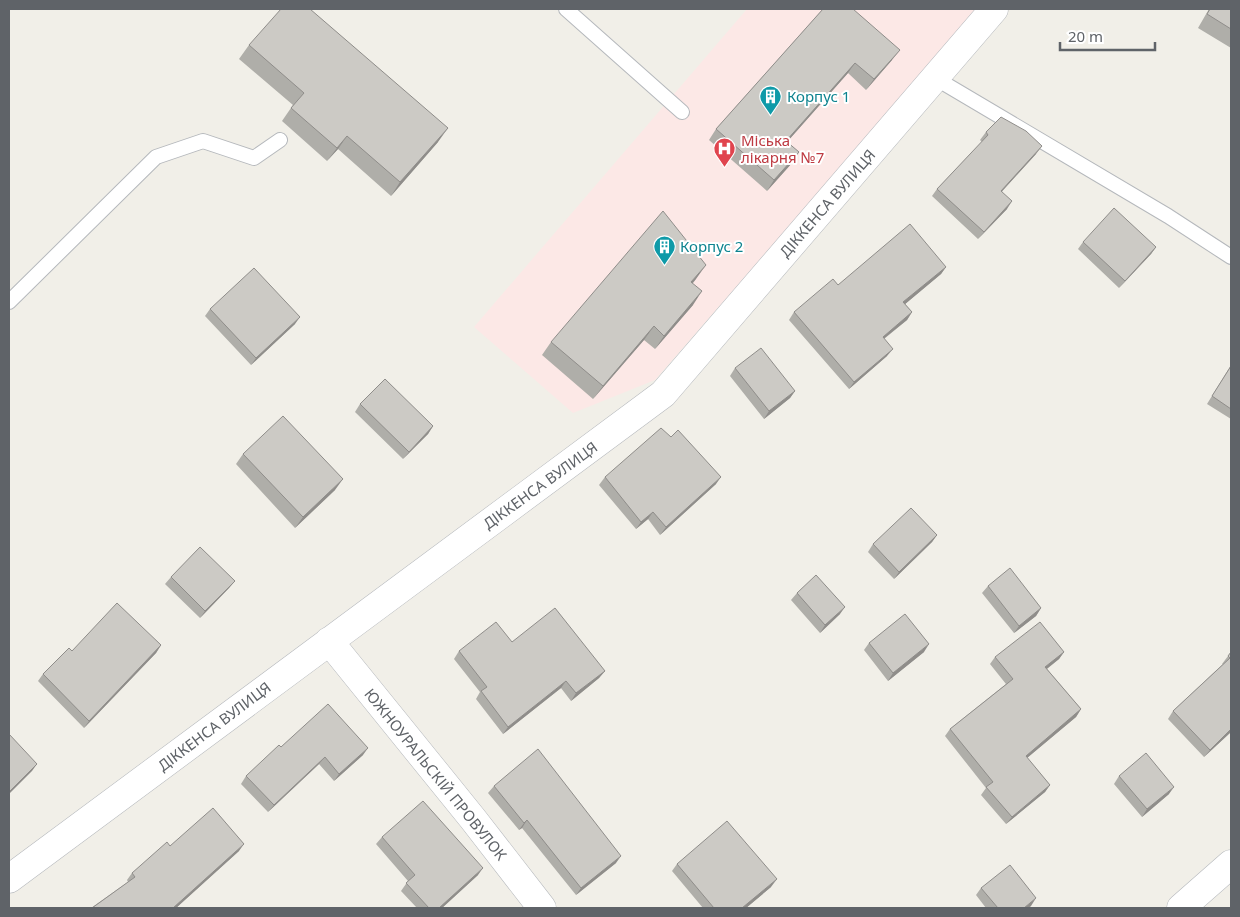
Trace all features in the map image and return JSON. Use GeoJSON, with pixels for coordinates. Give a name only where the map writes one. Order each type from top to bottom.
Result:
{"type":"FeatureCollection","features":[{"type":"Feature","properties":{"kind":"street","name":"ДІККЕНСА ВУЛИЦЯ"},"geometry":{"type":"LineString","coordinates":[[9,879],[663,394],[994,9]]}},
{"type":"Feature","properties":{"kind":"street","name":"ЮЖНОУРАЛЬСКІЙ ПРОВУЛОК"},"geometry":{"type":"LineString","coordinates":[[329,641],[473,819],[542,908]]}},
{"type":"Feature","properties":{"kind":"street"},"geometry":{"type":"LineString","coordinates":[[1181,908],[1231,864]]}},
{"type":"Feature","properties":{"kind":"lane"},"geometry":{"type":"LineString","coordinates":[[566,9],[682,112]]}},
{"type":"Feature","properties":{"kind":"lane"},"geometry":{"type":"LineString","coordinates":[[936,78],[1160,211],[1231,257]]}},
{"type":"Feature","properties":{"kind":"lane"},"geometry":{"type":"LineString","coordinates":[[9,302],[156,157],[203,141],[254,158],[280,140]]}},
{"type":"Feature","properties":{"kind":"shaded area","name":"Міська лікарня №7"},"geometry":{"type":"Polygon","coordinates":[[[747,9],[978,9],[655,380],[573,413],[474,327],[747,9]]]}},
{"type":"Feature","properties":{"kind":"building"},"geometry":{"type":"Polygon","coordinates":[[[281,9],[310,9],[448,128],[400,182],[347,136],[337,148],[291,108],[304,93],[249,45],[281,9]]]}},
{"type":"Feature","properties":{"kind":"building","name":"Корпус 1"},"geometry":{"type":"Polygon","coordinates":[[[823,9],[853,9],[900,50],[874,79],[855,63],[786,141],[799,152],[774,180],[716,129],[823,9]]]}},
{"type":"Feature","properties":{"kind":"building"},"geometry":{"type":"Polygon","coordinates":[[[1210,9],[1231,9],[1231,29],[1207,14],[1210,9]]]}},
{"type":"Feature","properties":{"kind":"building"},"geometry":{"type":"Polygon","coordinates":[[[1001,117],[1026,131],[1042,146],[1001,191],[1012,201],[984,232],[937,189],[988,135],[986,132],[1001,117]]]}},
{"type":"Feature","properties":{"kind":"building"},"geometry":{"type":"Polygon","coordinates":[[[1114,208],[1156,247],[1125,281],[1083,242],[1114,208]]]}},
{"type":"Feature","properties":{"kind":"building","name":"Корпус 2"},"geometry":{"type":"Polygon","coordinates":[[[663,211],[706,265],[691,282],[702,291],[664,336],[654,326],[603,386],[551,342],[663,211]]]}},
{"type":"Feature","properties":{"kind":"building"},"geometry":{"type":"Polygon","coordinates":[[[910,224],[946,267],[903,302],[912,312],[883,337],[893,349],[854,382],[794,312],[833,279],[838,285],[910,224]]]}},
{"type":"Feature","properties":{"kind":"building"},"geometry":{"type":"Polygon","coordinates":[[[254,268],[300,317],[256,358],[210,309],[254,268]]]}},
{"type":"Feature","properties":{"kind":"building"},"geometry":{"type":"Polygon","coordinates":[[[761,348],[795,391],[769,411],[735,368],[761,348]]]}},
{"type":"Feature","properties":{"kind":"building"},"geometry":{"type":"Polygon","coordinates":[[[1231,366],[1231,409],[1212,396],[1231,366]]]}},
{"type":"Feature","properties":{"kind":"building"},"geometry":{"type":"Polygon","coordinates":[[[385,379],[433,426],[409,452],[360,404],[385,379]]]}},
{"type":"Feature","properties":{"kind":"building"},"geometry":{"type":"Polygon","coordinates":[[[283,416],[343,479],[303,517],[243,454],[283,416]]]}},
{"type":"Feature","properties":{"kind":"building"},"geometry":{"type":"Polygon","coordinates":[[[661,428],[671,437],[678,430],[721,477],[666,527],[653,512],[641,522],[605,477],[661,428]]]}},
{"type":"Feature","properties":{"kind":"building"},"geometry":{"type":"Polygon","coordinates":[[[911,508],[937,535],[899,572],[873,544],[911,508]]]}},
{"type":"Feature","properties":{"kind":"building"},"geometry":{"type":"Polygon","coordinates":[[[200,547],[235,581],[205,611],[171,577],[200,547]]]}},
{"type":"Feature","properties":{"kind":"building"},"geometry":{"type":"Polygon","coordinates":[[[1010,568],[1041,608],[1019,626],[988,586],[1010,568]]]}},
{"type":"Feature","properties":{"kind":"building"},"geometry":{"type":"Polygon","coordinates":[[[816,575],[845,607],[825,625],[797,593],[816,575]]]}},
{"type":"Feature","properties":{"kind":"building"},"geometry":{"type":"Polygon","coordinates":[[[117,603],[161,645],[89,721],[43,674],[69,648],[72,651],[117,603]]]}},
{"type":"Feature","properties":{"kind":"building"},"geometry":{"type":"Polygon","coordinates":[[[555,608],[605,671],[576,693],[566,681],[508,727],[481,691],[487,687],[459,651],[496,622],[512,642],[555,608]]]}},
{"type":"Feature","properties":{"kind":"building"},"geometry":{"type":"Polygon","coordinates":[[[905,614],[929,644],[893,673],[869,643],[905,614]]]}},
{"type":"Feature","properties":{"kind":"building"},"geometry":{"type":"Polygon","coordinates":[[[1040,622],[1064,652],[1045,667],[1081,709],[1026,756],[1050,785],[1012,817],[986,787],[993,782],[950,729],[1013,679],[995,657],[1040,622]]]}},
{"type":"Feature","properties":{"kind":"building"},"geometry":{"type":"Polygon","coordinates":[[[1231,652],[1231,729],[1210,750],[1173,711],[1230,658],[1228,656],[1231,652]]]}},
{"type":"Feature","properties":{"kind":"building"},"geometry":{"type":"Polygon","coordinates":[[[328,704],[368,748],[339,774],[325,757],[274,805],[246,776],[279,745],[281,747],[328,704]]]}},
{"type":"Feature","properties":{"kind":"building"},"geometry":{"type":"Polygon","coordinates":[[[9,734],[37,764],[9,792],[9,734]]]}},
{"type":"Feature","properties":{"kind":"building"},"geometry":{"type":"Polygon","coordinates":[[[538,749],[621,856],[581,888],[527,820],[524,823],[494,786],[538,749]]]}},
{"type":"Feature","properties":{"kind":"building"},"geometry":{"type":"Polygon","coordinates":[[[1146,753],[1174,787],[1147,809],[1119,776],[1146,753]]]}},
{"type":"Feature","properties":{"kind":"building"},"geometry":{"type":"Polygon","coordinates":[[[423,801],[483,868],[439,908],[429,908],[406,883],[415,875],[382,837],[423,801]]]}},
{"type":"Feature","properties":{"kind":"building"},"geometry":{"type":"Polygon","coordinates":[[[213,808],[244,844],[173,908],[92,908],[135,877],[132,873],[167,842],[170,846],[213,808]]]}},
{"type":"Feature","properties":{"kind":"building"},"geometry":{"type":"Polygon","coordinates":[[[727,821],[777,879],[742,908],[714,908],[677,864],[727,821]]]}},
{"type":"Feature","properties":{"kind":"building"},"geometry":{"type":"Polygon","coordinates":[[[1010,865],[1036,898],[1024,908],[998,908],[981,888],[1010,865]]]}},
{"type":"Feature","properties":{"kind":"place","name":"Корпус 1"},"geometry":{"type":"Point","coordinates":[771,115]}},
{"type":"Feature","properties":{"kind":"place","name":"Міська лікарня №7"},"geometry":{"type":"Point","coordinates":[725,168]}},
{"type":"Feature","properties":{"kind":"place","name":"Корпус 2"},"geometry":{"type":"Point","coordinates":[664,265]}}]}
